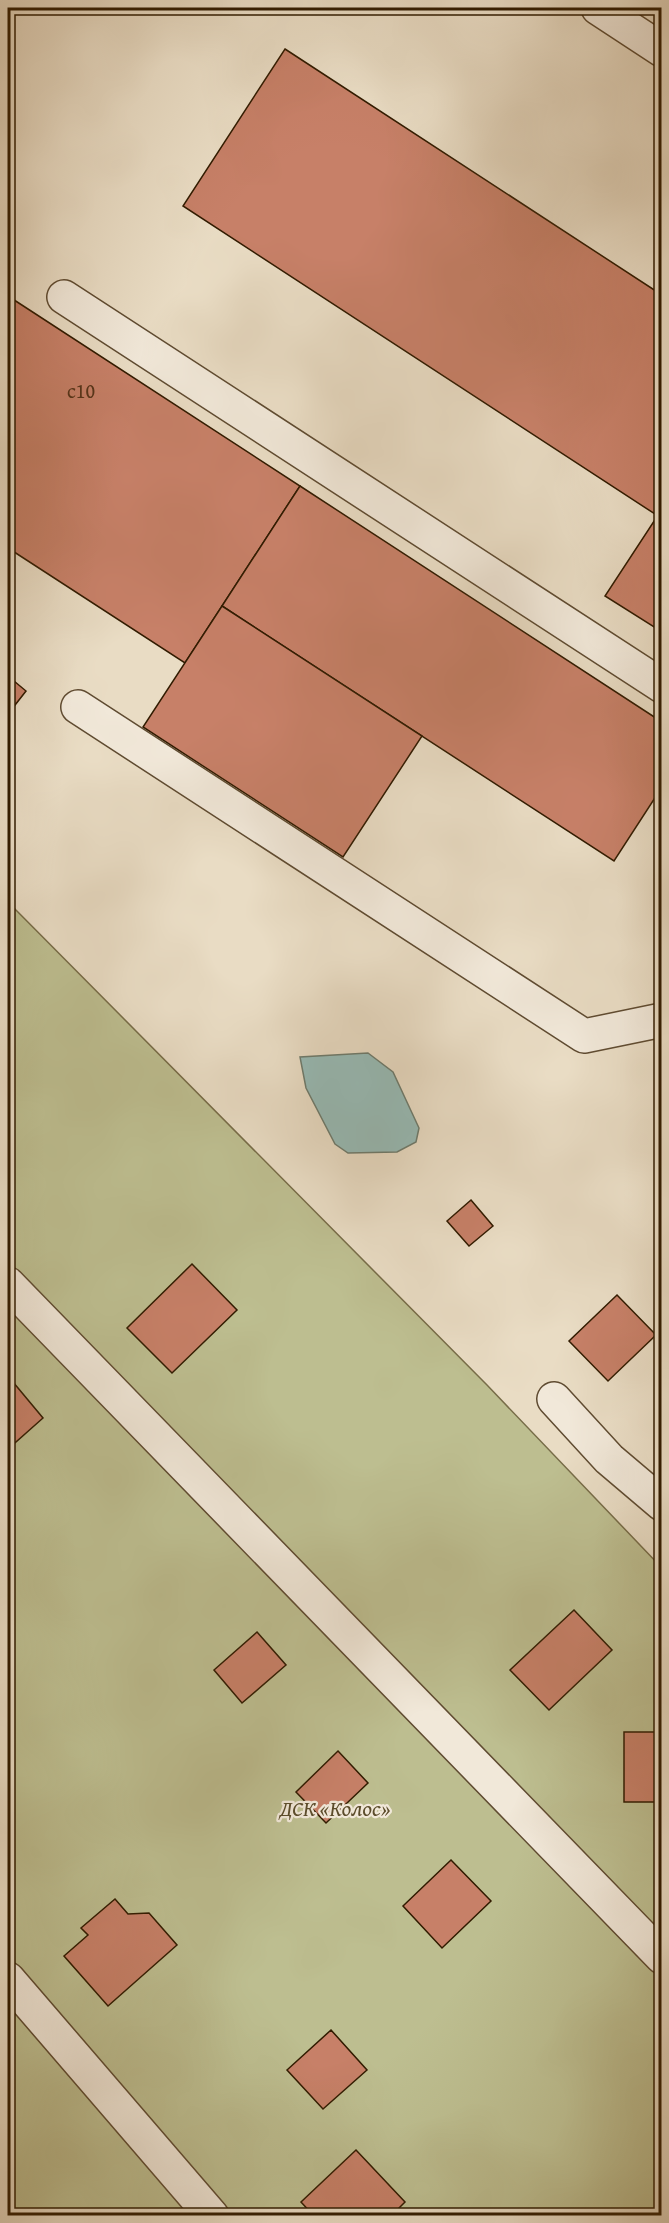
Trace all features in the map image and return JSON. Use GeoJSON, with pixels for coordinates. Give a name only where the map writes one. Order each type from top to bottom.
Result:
{"type":"FeatureCollection","features":[{"type":"Feature","properties":{"kind":"street"},"geometry":{"type":"LineString","coordinates":[[598,8],[662,50]]}},
{"type":"Feature","properties":{"kind":"street"},"geometry":{"type":"LineString","coordinates":[[64,297],[662,686]]}},
{"type":"Feature","properties":{"kind":"street"},"geometry":{"type":"LineString","coordinates":[[78,707],[584,1036],[662,1020]]}},
{"type":"Feature","properties":{"kind":"street"},"geometry":{"type":"LineString","coordinates":[[8,1284],[662,1957]]}},
{"type":"Feature","properties":{"kind":"street"},"geometry":{"type":"LineString","coordinates":[[554,1399],[609,1459],[662,1504]]}},
{"type":"Feature","properties":{"kind":"street"},"geometry":{"type":"LineString","coordinates":[[8,1979],[212,2216]]}},
{"type":"Feature","properties":{"kind":"green space","name":"ДСК «Колос»"},"geometry":{"type":"Polygon","coordinates":[[[8,902],[487,1385],[661,1567],[661,2215],[8,2215],[8,902]]]}},
{"type":"Feature","properties":{"kind":"water"},"geometry":{"type":"Polygon","coordinates":[[[368,1053],[393,1072],[419,1128],[416,1142],[397,1152],[348,1153],[335,1144],[306,1088],[300,1057],[368,1053]]]}},
{"type":"Feature","properties":{"kind":"building"},"geometry":{"type":"Polygon","coordinates":[[[285,49],[662,295],[662,509],[658,516],[183,206],[285,49]]]}},
{"type":"Feature","properties":{"kind":"building"},"geometry":{"type":"Polygon","coordinates":[[[8,296],[300,486],[185,663],[8,548],[8,296]]]}},
{"type":"Feature","properties":{"kind":"building"},"geometry":{"type":"Polygon","coordinates":[[[300,486],[662,722],[662,787],[614,861],[222,606],[300,486]]]}},
{"type":"Feature","properties":{"kind":"building"},"geometry":{"type":"Polygon","coordinates":[[[662,509],[662,632],[605,596],[662,509]]]}},
{"type":"Feature","properties":{"kind":"building"},"geometry":{"type":"Polygon","coordinates":[[[222,606],[422,736],[343,857],[143,727],[222,606]]]}},
{"type":"Feature","properties":{"kind":"building"},"geometry":{"type":"Polygon","coordinates":[[[8,676],[26,691],[8,714],[8,676]]]}},
{"type":"Feature","properties":{"kind":"building"},"geometry":{"type":"Polygon","coordinates":[[[471,1200],[493,1226],[469,1246],[447,1221],[471,1200]]]}},
{"type":"Feature","properties":{"kind":"building"},"geometry":{"type":"Polygon","coordinates":[[[192,1264],[237,1310],[172,1373],[127,1328],[192,1264]]]}},
{"type":"Feature","properties":{"kind":"building"},"geometry":{"type":"Polygon","coordinates":[[[617,1295],[656,1335],[608,1381],[569,1341],[617,1295]]]}},
{"type":"Feature","properties":{"kind":"building"},"geometry":{"type":"Polygon","coordinates":[[[8,1376],[43,1418],[8,1449],[8,1376]]]}},
{"type":"Feature","properties":{"kind":"building"},"geometry":{"type":"Polygon","coordinates":[[[574,1610],[612,1650],[549,1710],[510,1670],[574,1610]]]}},
{"type":"Feature","properties":{"kind":"building"},"geometry":{"type":"Polygon","coordinates":[[[257,1632],[286,1665],[242,1703],[214,1670],[257,1632]]]}},
{"type":"Feature","properties":{"kind":"building"},"geometry":{"type":"Polygon","coordinates":[[[624,1732],[662,1732],[662,1802],[624,1802],[624,1732]]]}},
{"type":"Feature","properties":{"kind":"building"},"geometry":{"type":"Polygon","coordinates":[[[338,1751],[368,1783],[326,1823],[296,1792],[338,1751]]]}},
{"type":"Feature","properties":{"kind":"building"},"geometry":{"type":"Polygon","coordinates":[[[451,1860],[491,1901],[442,1948],[403,1906],[451,1860]]]}},
{"type":"Feature","properties":{"kind":"building"},"geometry":{"type":"Polygon","coordinates":[[[115,1899],[128,1914],[149,1913],[177,1945],[108,2006],[64,1956],[88,1935],[81,1928],[115,1899]]]}},
{"type":"Feature","properties":{"kind":"building"},"geometry":{"type":"Polygon","coordinates":[[[331,2030],[367,2070],[323,2109],[287,2070],[331,2030]]]}},
{"type":"Feature","properties":{"kind":"building"},"geometry":{"type":"Polygon","coordinates":[[[356,2150],[405,2202],[391,2216],[314,2216],[301,2202],[356,2150]]]}}]}
